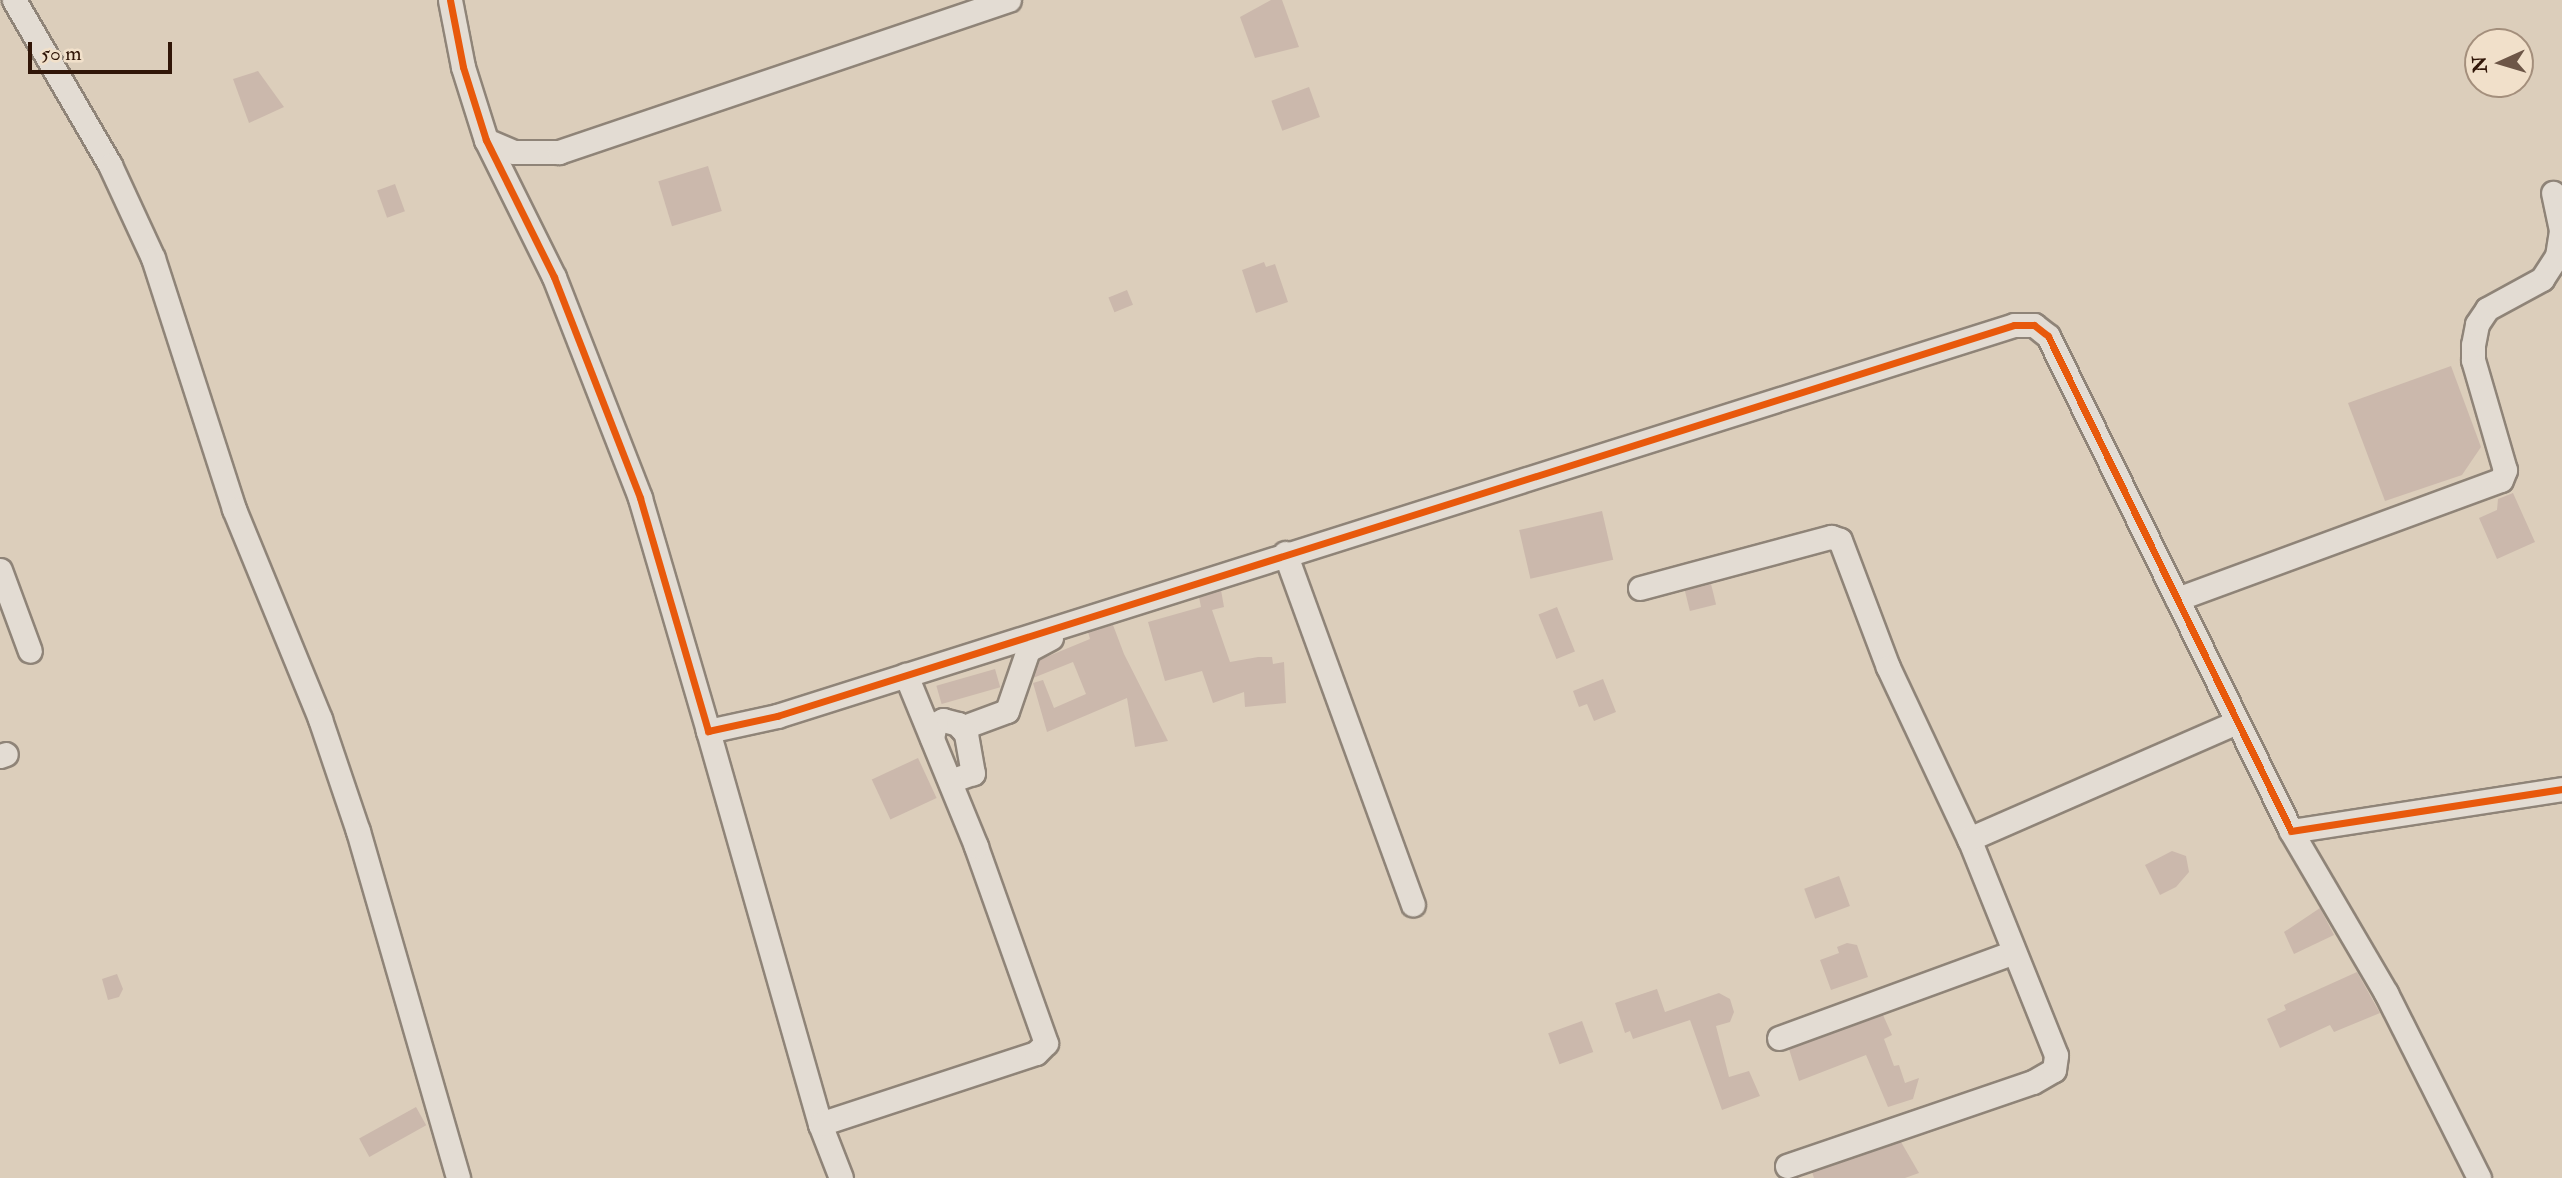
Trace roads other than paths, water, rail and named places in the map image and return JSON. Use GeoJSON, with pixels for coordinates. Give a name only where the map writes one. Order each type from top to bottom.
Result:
{"type":"FeatureCollection","features":[{"type":"Feature","properties":{"kind":"street"},"geometry":{"type":"LineString","coordinates":[[14,0],[110,165],[153,258],[234,509],[320,719],[358,831],[458,1178]]}},
{"type":"Feature","properties":{"kind":"street"},"geometry":{"type":"LineString","coordinates":[[450,0],[463,67],[486,140],[554,277],[640,498],[820,1124],[841,1178]]}},
{"type":"Feature","properties":{"kind":"street"},"geometry":{"type":"LineString","coordinates":[[486,140],[514,152],[559,152],[1009,0]]}},
{"type":"Feature","properties":{"kind":"street"},"geometry":{"type":"LineString","coordinates":[[2176,599],[2501,480],[2505,470],[2473,360],[2473,345],[2477,324],[2487,309],[2542,279],[2557,256],[2561,230],[2553,193]]}},
{"type":"Feature","properties":{"kind":"street"},"geometry":{"type":"LineString","coordinates":[[708,731],[777,716],[1285,553],[2001,329],[2034,325],[2048,336],[2291,831],[2386,993],[2479,1178]]}},
{"type":"Feature","properties":{"kind":"street"},"geometry":{"type":"LineString","coordinates":[[1640,588],[1831,537],[1840,540],[1888,667],[1969,839],[2056,1055],[2054,1070],[2033,1082],[1787,1166]]}},
{"type":"Feature","properties":{"kind":"street"},"geometry":{"type":"LineString","coordinates":[[1285,553],[1413,904]]}},
{"type":"Feature","properties":{"kind":"street"},"geometry":{"type":"LineString","coordinates":[[0,570],[30,651]]}},
{"type":"Feature","properties":{"kind":"street"},"geometry":{"type":"LineString","coordinates":[[961,728],[1007,711],[1028,650],[1071,622]]}},
{"type":"Feature","properties":{"kind":"street"},"geometry":{"type":"LineString","coordinates":[[820,1124],[1045,1046],[1025,978],[950,781],[906,675]]}},
{"type":"Feature","properties":{"kind":"street"},"geometry":{"type":"LineString","coordinates":[[932,738],[935,724],[943,720],[961,728],[973,756],[973,773],[950,781]]}},
{"type":"Feature","properties":{"kind":"street"},"geometry":{"type":"LineString","coordinates":[[1969,839],[2237,722]]}},
{"type":"Feature","properties":{"kind":"street"},"geometry":{"type":"LineString","coordinates":[[2291,831],[2562,789]]}},
{"type":"Feature","properties":{"kind":"street"},"geometry":{"type":"LineString","coordinates":[[1779,1038],[2014,952]]}}]}
